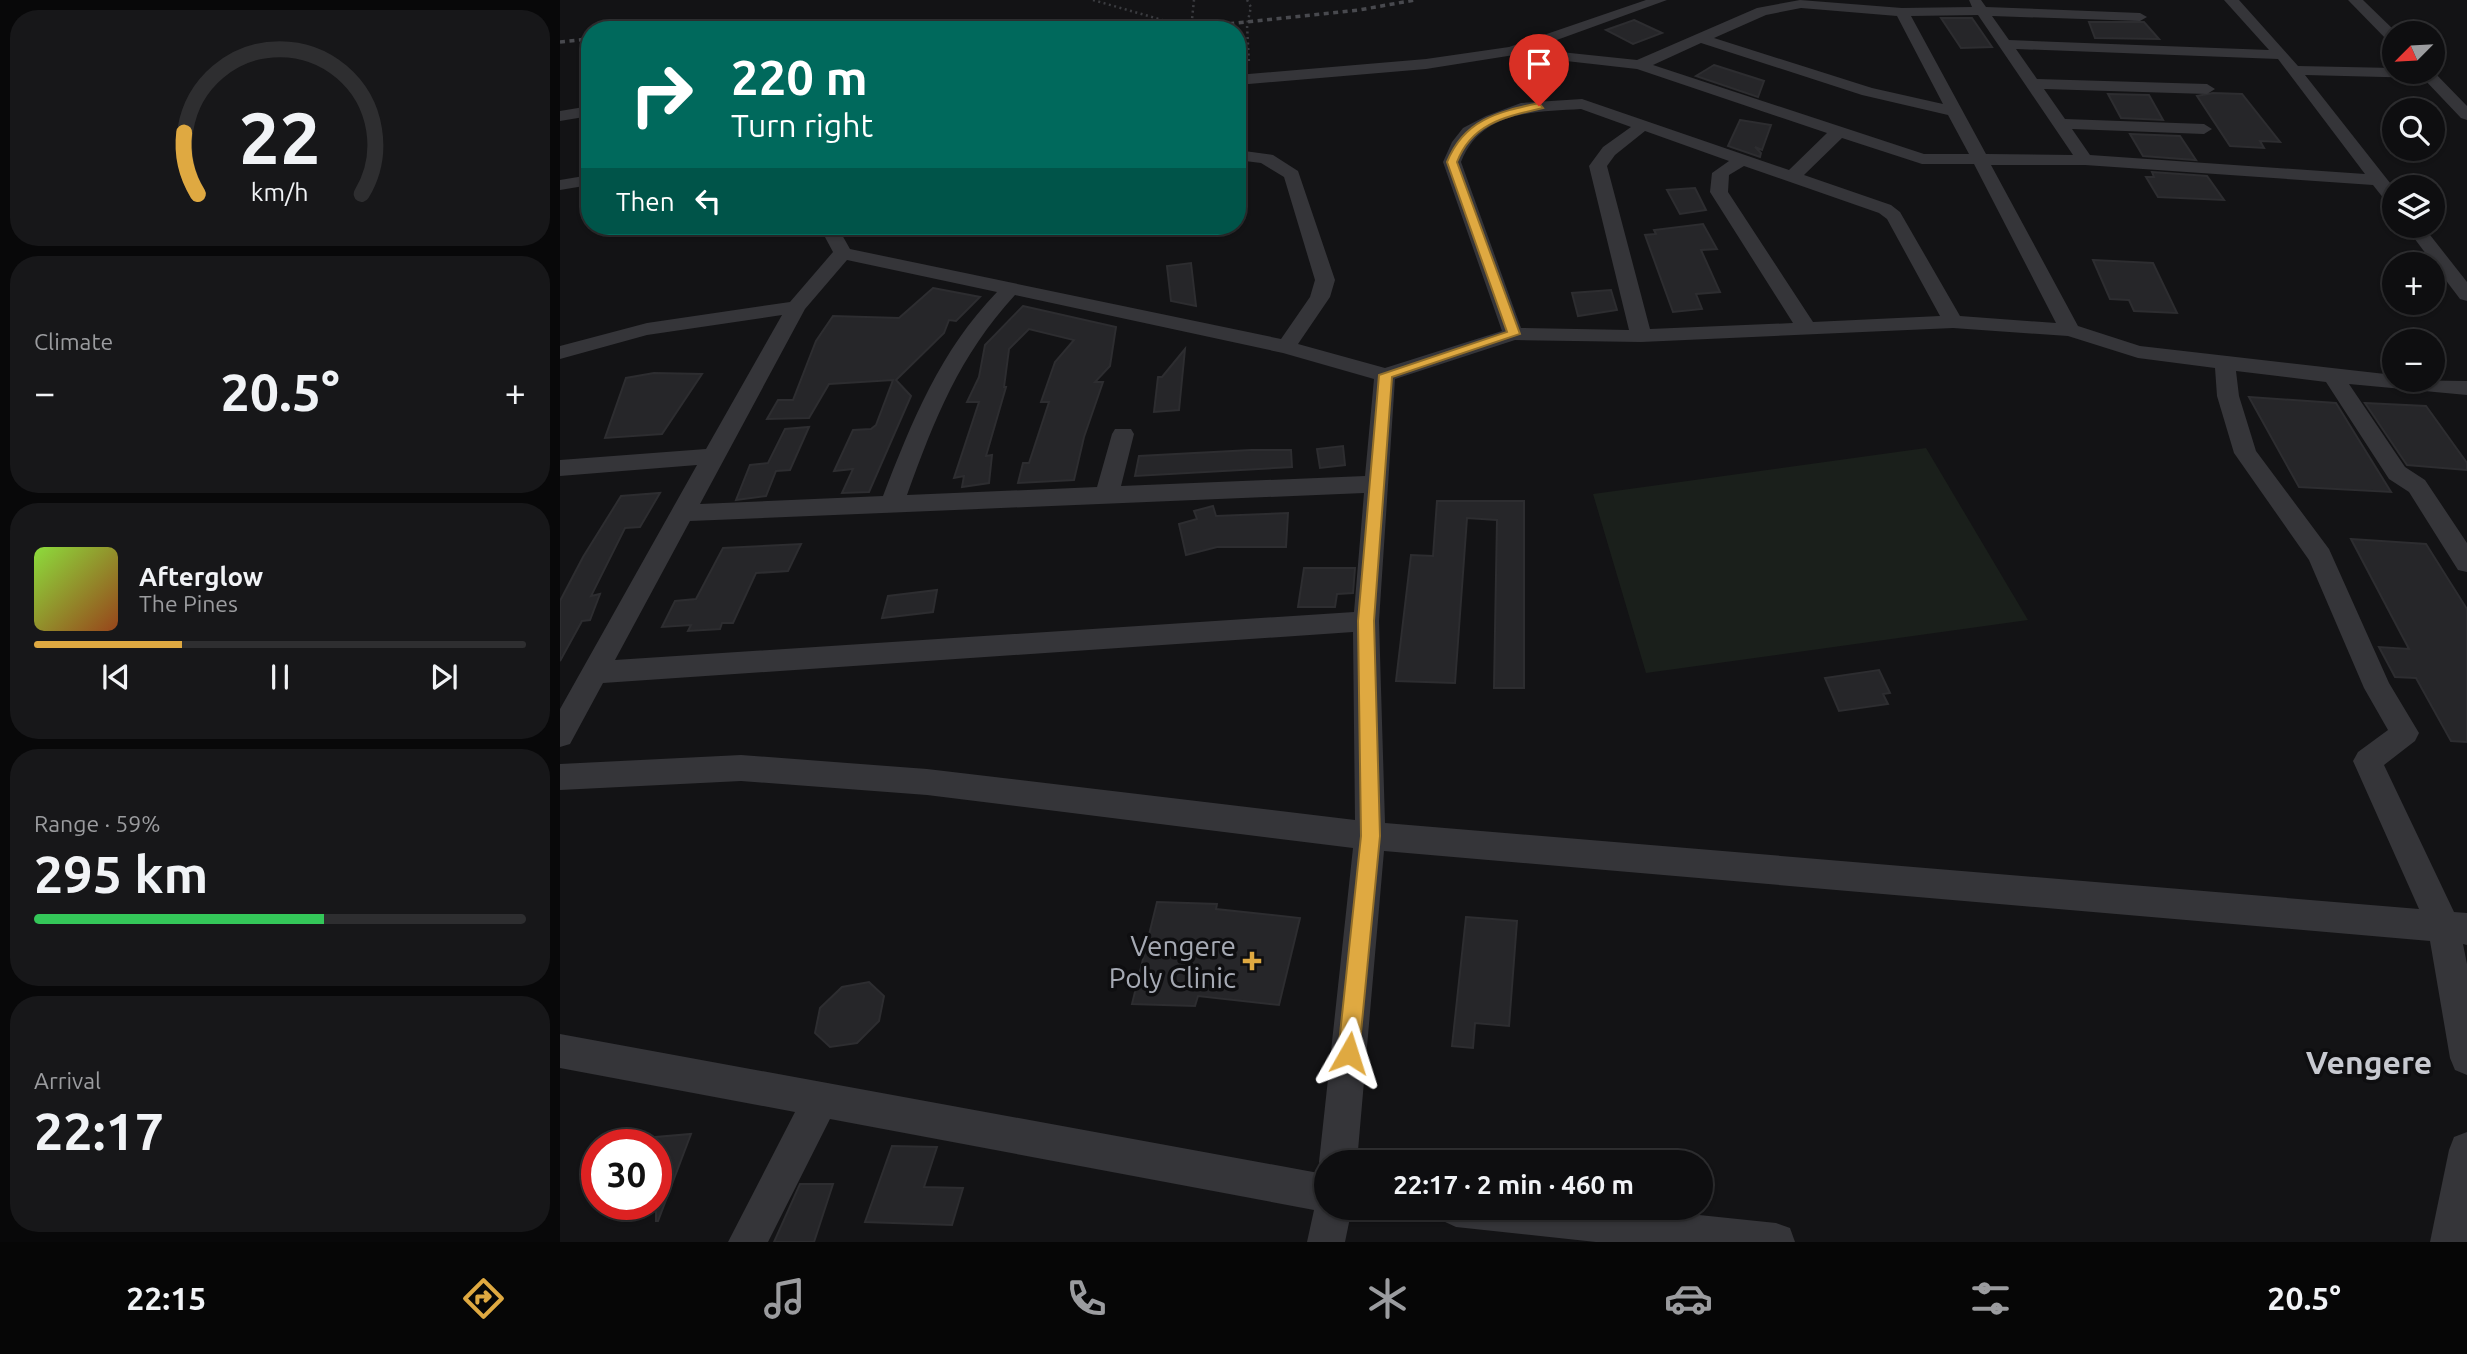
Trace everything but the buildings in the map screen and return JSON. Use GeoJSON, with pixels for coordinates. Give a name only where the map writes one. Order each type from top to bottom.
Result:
{"type":"FeatureCollection","features":[{"type":"Feature","properties":{"kind":"street"},"geometry":{"type":"LineString","coordinates":[[1246,79],[1426,64],[1512,51],[1660,0]]}},
{"type":"Feature","properties":{"kind":"street"},"geometry":{"type":"LineString","coordinates":[[2231,0],[2282,55],[2382,185]]}},
{"type":"Feature","properties":{"kind":"street"},"geometry":{"type":"LineString","coordinates":[[2355,0],[2382,28]]}},
{"type":"Feature","properties":{"kind":"street"},"geometry":{"type":"LineString","coordinates":[[1639,65],[1762,10],[1801,4],[1902,12],[1978,6],[2140,17]]}},
{"type":"Feature","properties":{"kind":"street"},"geometry":{"type":"LineString","coordinates":[[1978,6],[2085,160]]}},
{"type":"Feature","properties":{"kind":"street"},"geometry":{"type":"LineString","coordinates":[[1902,12],[2070,330]]}},
{"type":"Feature","properties":{"kind":"street"},"geometry":{"type":"LineString","coordinates":[[1700,38],[1868,92],[1956,112]]}},
{"type":"Feature","properties":{"kind":"street"},"geometry":{"type":"LineString","coordinates":[[2004,44],[2282,55]]}},
{"type":"Feature","properties":{"kind":"street"},"geometry":{"type":"LineString","coordinates":[[1512,51],[1639,65],[1922,159],[2085,160],[2378,180]]}},
{"type":"Feature","properties":{"kind":"street"},"geometry":{"type":"LineString","coordinates":[[2293,70],[2382,71]]}},
{"type":"Feature","properties":{"kind":"street"},"geometry":{"type":"LineString","coordinates":[[2032,84],[2207,89]]}},
{"type":"Feature","properties":{"kind":"street"},"geometry":{"type":"LineString","coordinates":[[2438,84],[2467,116]]}},
{"type":"Feature","properties":{"kind":"street"},"geometry":{"type":"LineString","coordinates":[[1513,334],[1452,162],[1460,142],[1469,132],[1521,108],[1558,104],[1582,104],[1874,203],[1894,216],[1953,322]]}},
{"type":"Feature","properties":{"kind":"street"},"geometry":{"type":"LineString","coordinates":[[560,116],[581,112]]}},
{"type":"Feature","properties":{"kind":"street"},"geometry":{"type":"LineString","coordinates":[[1641,336],[1598,166],[1609,151],[1645,124]]}},
{"type":"Feature","properties":{"kind":"street"},"geometry":{"type":"LineString","coordinates":[[2060,124],[2204,129]]}},
{"type":"Feature","properties":{"kind":"street"},"geometry":{"type":"LineString","coordinates":[[1793,176],[1838,132]]}},
{"type":"Feature","properties":{"kind":"street"},"geometry":{"type":"LineString","coordinates":[[1246,154],[1279,163],[1292,175],[1325,280],[1320,297],[1286,347]]}},
{"type":"Feature","properties":{"kind":"street"},"geometry":{"type":"LineString","coordinates":[[1742,160],[1721,173],[1719,192],[1805,326]]}},
{"type":"Feature","properties":{"kind":"street"},"geometry":{"type":"LineString","coordinates":[[560,184],[581,181]]}},
{"type":"Feature","properties":{"kind":"street"},"geometry":{"type":"LineString","coordinates":[[833,235],[843,253],[1286,347],[1385,375],[1513,334],[1641,336],[1805,326],[1953,322],[2070,330],[2138,352],[2333,376],[2467,388]]}},
{"type":"Feature","properties":{"kind":"street"},"geometry":{"type":"LineString","coordinates":[[2424,238],[2464,286]]}},
{"type":"Feature","properties":{"kind":"street"},"geometry":{"type":"LineString","coordinates":[[560,735],[796,307],[843,253]]}},
{"type":"Feature","properties":{"kind":"street"},"geometry":{"type":"LineString","coordinates":[[892,505],[934,394],[953,356],[978,321],[1010,289]]}},
{"type":"Feature","properties":{"kind":"street"},"geometry":{"type":"LineString","coordinates":[[560,353],[604,337],[657,326],[796,307]]}},
{"type":"Feature","properties":{"kind":"street"},"geometry":{"type":"LineString","coordinates":[[2225,362],[2228,396],[2245,453],[2320,556],[2378,688],[2405,733],[2368,761],[2395,826],[2455,928],[2467,1058]]}},
{"type":"Feature","properties":{"kind":"street"},"geometry":{"type":"LineString","coordinates":[[1339,1150],[1370,836],[1366,621],[1385,375]]}},
{"type":"Feature","properties":{"kind":"street"},"geometry":{"type":"LineString","coordinates":[[2333,376],[2397,473],[2417,486],[2467,563]]}},
{"type":"Feature","properties":{"kind":"street"},"geometry":{"type":"LineString","coordinates":[[1107,495],[1123,434]]}},
{"type":"Feature","properties":{"kind":"street"},"geometry":{"type":"LineString","coordinates":[[560,468],[713,456]]}},
{"type":"Feature","properties":{"kind":"street"},"geometry":{"type":"LineString","coordinates":[[681,513],[1377,484]]}},
{"type":"Feature","properties":{"kind":"street"},"geometry":{"type":"LineString","coordinates":[[592,673],[1366,621]]}},
{"type":"Feature","properties":{"kind":"street"},"geometry":{"type":"LineString","coordinates":[[560,777],[741,768],[927,782],[1370,836],[2455,928]]}},
{"type":"Feature","properties":{"kind":"street"},"geometry":{"type":"LineString","coordinates":[[560,1051],[1314,1191]]}},
{"type":"Feature","properties":{"kind":"street"},"geometry":{"type":"LineString","coordinates":[[747,1242],[822,1098]]}},
{"type":"Feature","properties":{"kind":"street"},"geometry":{"type":"LineString","coordinates":[[2449,1242],[2467,1150]]}},
{"type":"Feature","properties":{"kind":"street"},"geometry":{"type":"LineString","coordinates":[[1326,1242],[1331,1220]]}},
{"type":"Feature","properties":{"kind":"street"},"geometry":{"type":"LineString","coordinates":[[1535,1220],[1629,1234],[1776,1242]]}},
{"type":"Feature","properties":{"kind":"path"},"geometry":{"type":"LineString","coordinates":[[1093,0],[1164,21]]}},
{"type":"Feature","properties":{"kind":"path"},"geometry":{"type":"LineString","coordinates":[[1192,21],[1194,0]]}},
{"type":"Feature","properties":{"kind":"path"},"geometry":{"type":"LineString","coordinates":[[1247,0],[1251,7],[1247,25],[1249,66]]}},
{"type":"Feature","properties":{"kind":"shaded area"},"geometry":{"type":"Polygon","coordinates":[[[1926,448],[2028,620],[1646,673],[1593,494],[1926,448]]]}},
{"type":"Feature","properties":{"kind":"railway"},"geometry":{"type":"LineString","coordinates":[[1246,22],[1359,10],[1415,0]]}},
{"type":"Feature","properties":{"kind":"railway"},"geometry":{"type":"LineString","coordinates":[[560,42],[581,40]]}},
{"type":"Feature","properties":{"kind":"place","name":"Vengere Poly Clinic"},"geometry":{"type":"Point","coordinates":[1252,961]}},
{"type":"Feature","properties":{"kind":"district","name":"Vengere"},"geometry":{"type":"Point","coordinates":[2369,1062]}},
{"type":"Feature","properties":{"kind":"route"},"geometry":{"type":"LineString","coordinates":[[1349,1053],[1370,836],[1366,621],[1385,375],[1513,334],[1452,162],[1460,142],[1469,132],[1510,112],[1539,106]]}}]}
